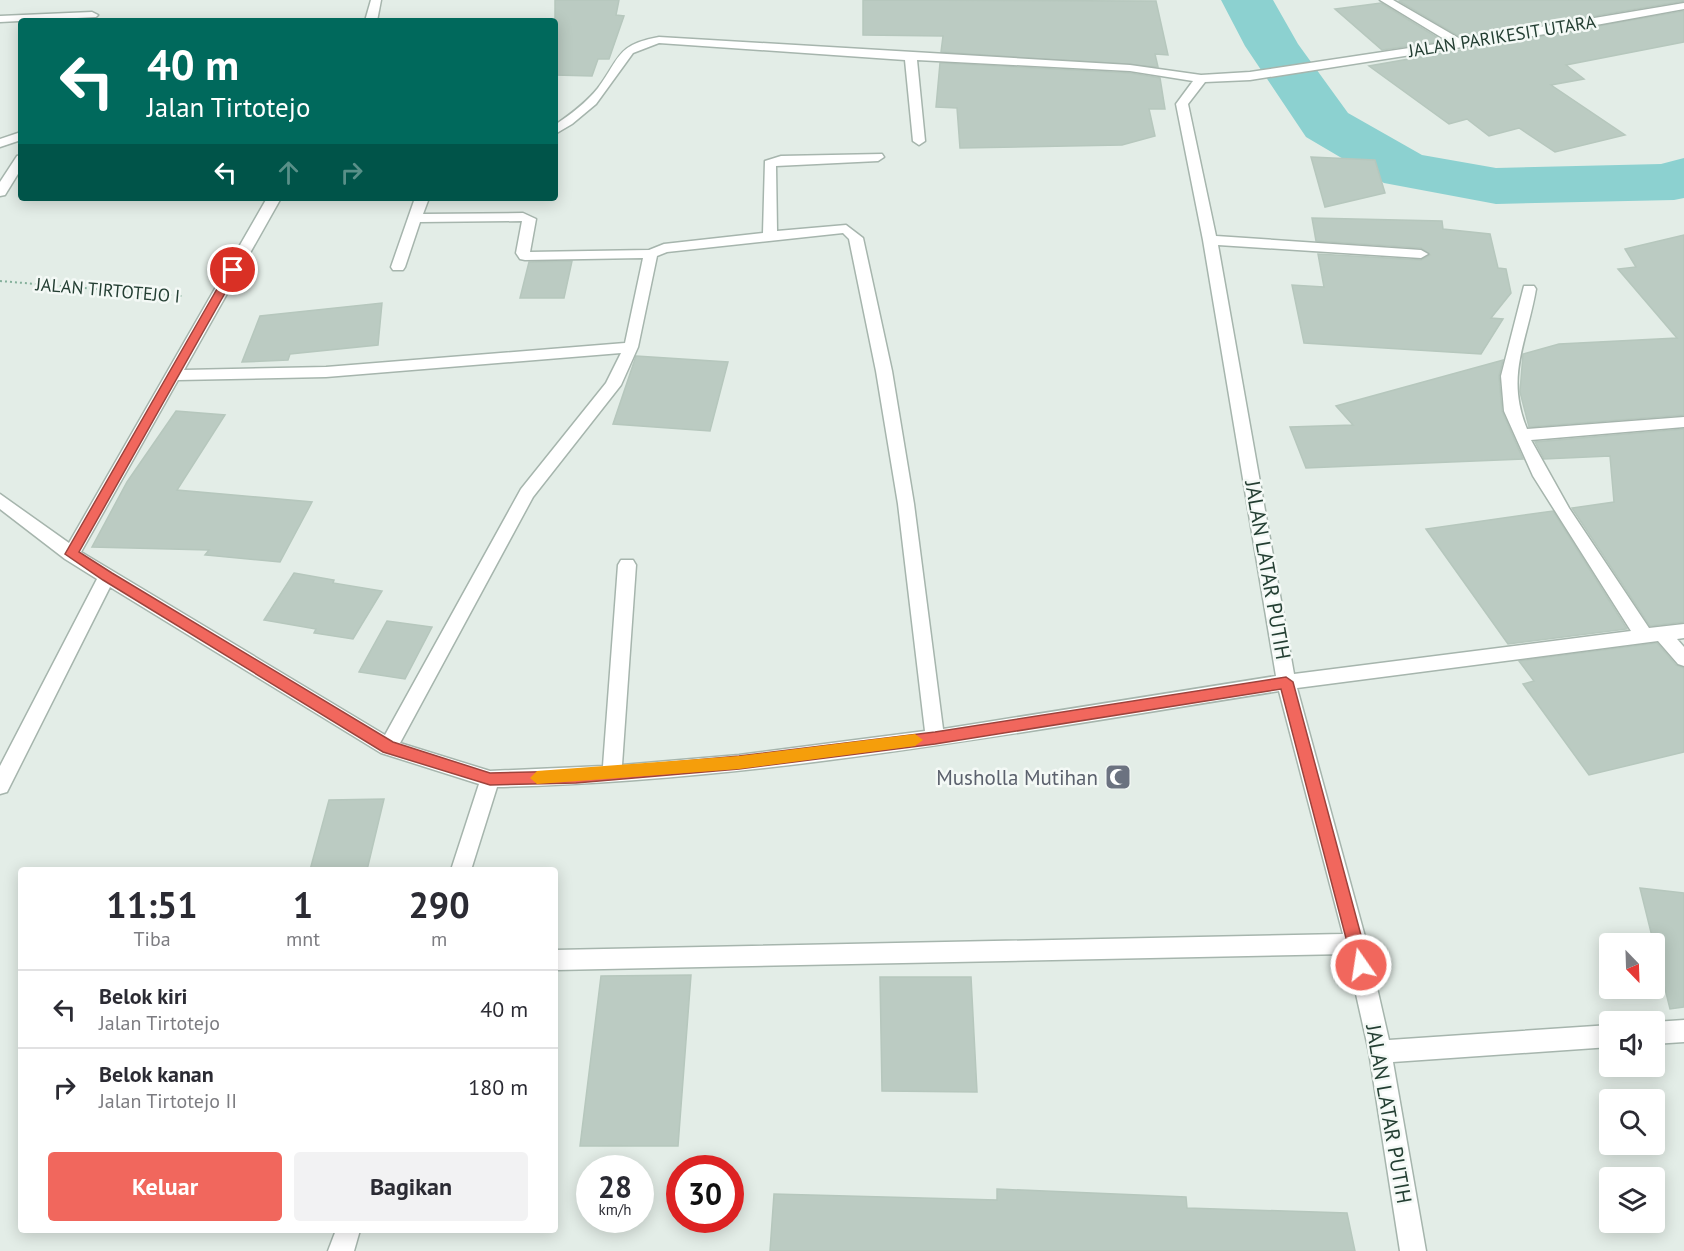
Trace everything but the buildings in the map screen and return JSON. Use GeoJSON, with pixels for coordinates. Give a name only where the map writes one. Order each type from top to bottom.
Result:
{"type":"FeatureCollection","features":[{"type":"Feature","properties":{"kind":"street"},"geometry":{"type":"LineString","coordinates":[[372,18],[376,0]]}},
{"type":"Feature","properties":{"kind":"street"},"geometry":{"type":"LineString","coordinates":[[1385,0],[1460,43]]}},
{"type":"Feature","properties":{"kind":"street","name":"JALAN PARIKESIT UTARA"},"geometry":{"type":"LineString","coordinates":[[1201,79],[1250,76],[1684,6]]}},
{"type":"Feature","properties":{"kind":"street"},"geometry":{"type":"LineString","coordinates":[[18,18],[92,14]]}},
{"type":"Feature","properties":{"kind":"street"},"geometry":{"type":"LineString","coordinates":[[0,19],[18,18]]}},
{"type":"Feature","properties":{"kind":"street"},"geometry":{"type":"LineString","coordinates":[[558,128],[586,107],[601,92],[623,55],[641,43],[659,40],[911,57],[1130,68],[1201,79]]}},
{"type":"Feature","properties":{"kind":"street"},"geometry":{"type":"LineString","coordinates":[[911,57],[919,141]]}},
{"type":"Feature","properties":{"kind":"street","name":"JALAN LATAR PUTIH"},"geometry":{"type":"LineString","coordinates":[[1201,79],[1182,104],[1210,240],[1286,682],[1356,944],[1380,1052],[1413,1251]]}},
{"type":"Feature","properties":{"kind":"street"},"geometry":{"type":"LineString","coordinates":[[0,143],[18,137]]}},
{"type":"Feature","properties":{"kind":"street"},"geometry":{"type":"LineString","coordinates":[[770,235],[770,164],[781,160],[878,157]]}},
{"type":"Feature","properties":{"kind":"street"},"geometry":{"type":"LineString","coordinates":[[0,192],[18,164]]}},
{"type":"Feature","properties":{"kind":"street"},"geometry":{"type":"LineString","coordinates":[[71,554],[272,201]]}},
{"type":"Feature","properties":{"kind":"street"},"geometry":{"type":"LineString","coordinates":[[398,267],[421,201]]}},
{"type":"Feature","properties":{"kind":"street"},"geometry":{"type":"LineString","coordinates":[[415,218],[523,217],[529,219],[523,254],[525,256],[651,254],[664,248],[770,235],[846,229],[856,238],[884,371],[906,504],[935,738]]}},
{"type":"Feature","properties":{"kind":"street"},"geometry":{"type":"LineString","coordinates":[[1210,240],[1421,254]]}},
{"type":"Feature","properties":{"kind":"street"},"geometry":{"type":"LineString","coordinates":[[388,747],[527,493],[613,385],[631,347],[651,254]]}},
{"type":"Feature","properties":{"kind":"street"},"geometry":{"type":"LineString","coordinates":[[1529,289],[1508,387],[1509,407],[1521,435],[1554,496],[1644,635]]}},
{"type":"Feature","properties":{"kind":"street"},"geometry":{"type":"LineString","coordinates":[[173,375],[326,372],[631,347]]}},
{"type":"Feature","properties":{"kind":"street"},"geometry":{"type":"LineString","coordinates":[[1521,435],[1684,422]]}},
{"type":"Feature","properties":{"kind":"street"},"geometry":{"type":"LineString","coordinates":[[0,500],[71,554],[107,577],[388,747],[490,779],[612,774],[739,763],[935,738],[1286,682],[1644,635],[1684,632]]}},
{"type":"Feature","properties":{"kind":"street"},"geometry":{"type":"LineString","coordinates":[[612,774],[627,565]]}},
{"type":"Feature","properties":{"kind":"street"},"geometry":{"type":"LineString","coordinates":[[0,786],[107,577]]}},
{"type":"Feature","properties":{"kind":"street"},"geometry":{"type":"LineString","coordinates":[[1662,634],[1684,659]]}},
{"type":"Feature","properties":{"kind":"street"},"geometry":{"type":"LineString","coordinates":[[462,867],[490,779]]}},
{"type":"Feature","properties":{"kind":"street"},"geometry":{"type":"LineString","coordinates":[[558,960],[1356,944]]}},
{"type":"Feature","properties":{"kind":"street"},"geometry":{"type":"LineString","coordinates":[[1665,1032],[1684,1031]]}},
{"type":"Feature","properties":{"kind":"street"},"geometry":{"type":"LineString","coordinates":[[1380,1052],[1599,1037]]}},
{"type":"Feature","properties":{"kind":"street"},"geometry":{"type":"LineString","coordinates":[[341,1251],[347,1233]]}},
{"type":"Feature","properties":{"kind":"path","name":"JALAN TIRTOTEJO I"},"geometry":{"type":"LineString","coordinates":[[0,281],[216,299]]}},
{"type":"Feature","properties":{"kind":"waterway"},"geometry":{"type":"LineString","coordinates":[[1247,0],[1272,46],[1327,125],[1405,170],[1496,186],[1674,182],[1684,176]]}},
{"type":"Feature","properties":{"kind":"slow traffic"},"geometry":{"type":"LineString","coordinates":[[537,778],[576,777],[739,763],[915,740]]}},
{"type":"Feature","properties":{"kind":"place","name":"Musholla Mutihan"},"geometry":{"type":"Point","coordinates":[1118,777]}},
{"type":"Feature","properties":{"kind":"route"},"geometry":{"type":"LineString","coordinates":[[233,270],[71,554],[107,577],[388,747],[490,779],[576,777],[739,763],[935,738],[1116,707],[1286,682],[1361,965]]}}]}
